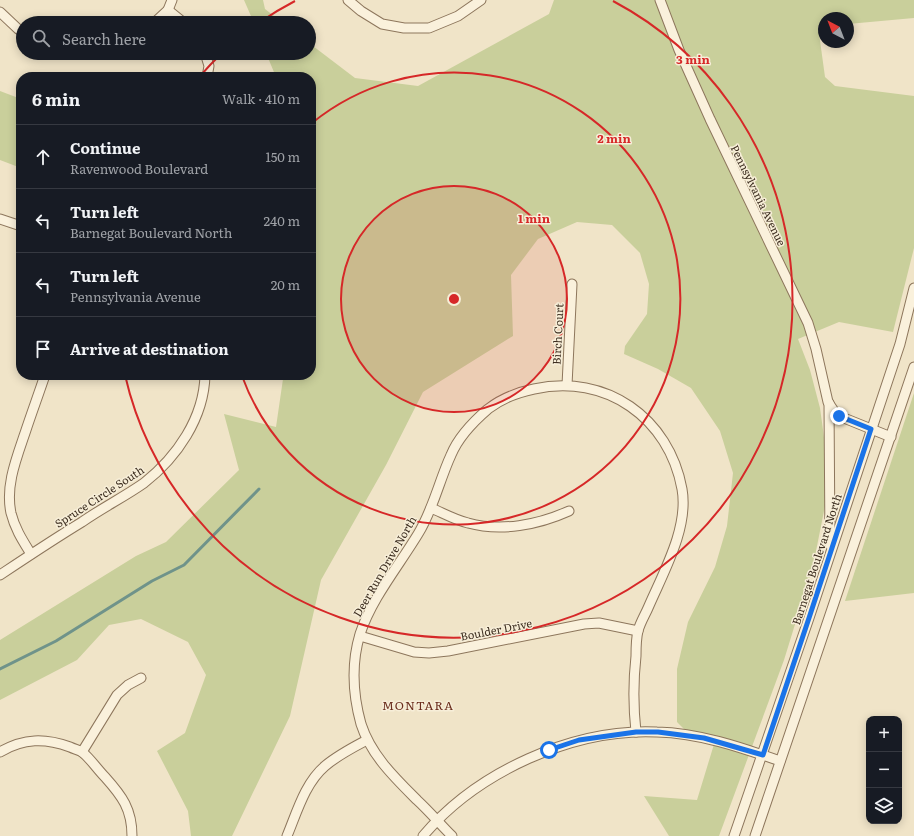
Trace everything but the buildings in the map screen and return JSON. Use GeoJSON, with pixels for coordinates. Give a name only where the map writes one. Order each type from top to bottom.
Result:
{"type":"FeatureCollection","features":[{"type":"Feature","properties":{"kind":"street"},"geometry":{"type":"LineString","coordinates":[[162,16],[168,10],[172,0]]}},
{"type":"Feature","properties":{"kind":"street"},"geometry":{"type":"LineString","coordinates":[[348,0],[361,11],[382,24],[410,28],[429,28],[458,16],[481,0]]}},
{"type":"Feature","properties":{"kind":"street","name":"Pennsylvania Avenue"},"geometry":{"type":"LineString","coordinates":[[660,0],[679,50],[710,119],[808,323],[816,349],[828,402],[830,554]]}},
{"type":"Feature","properties":{"kind":"street"},"geometry":{"type":"LineString","coordinates":[[168,10],[175,16]]}},
{"type":"Feature","properties":{"kind":"street"},"geometry":{"type":"LineString","coordinates":[[0,12],[16,26]]}},
{"type":"Feature","properties":{"kind":"street"},"geometry":{"type":"LineString","coordinates":[[207,60],[209,66],[208,72]]}},
{"type":"Feature","properties":{"kind":"street"},"geometry":{"type":"LineString","coordinates":[[0,219],[16,224]]}},
{"type":"Feature","properties":{"kind":"street","name":"Birch Court"},"geometry":{"type":"LineString","coordinates":[[567,385],[572,284]]}},
{"type":"Feature","properties":{"kind":"street","name":"Barnegat Boulevard North"},"geometry":{"type":"LineString","coordinates":[[734,836],[763,755],[900,344],[914,288]]}},
{"type":"Feature","properties":{"kind":"street"},"geometry":{"type":"LineString","coordinates":[[754,836],[914,367]]}},
{"type":"Feature","properties":{"kind":"street"},"geometry":{"type":"LineString","coordinates":[[32,554],[17,532],[12,515],[10,491],[14,466],[43,380]]}},
{"type":"Feature","properties":{"kind":"street","name":"Spruce Circle South"},"geometry":{"type":"LineString","coordinates":[[0,575],[134,490],[155,474],[166,463],[184,440],[196,418],[203,394],[204,380]]}},
{"type":"Feature","properties":{"kind":"street","name":"Deer Run Drive North"},"geometry":{"type":"LineString","coordinates":[[452,836],[394,778],[379,760],[367,740],[360,721],[353,680],[355,663],[360,636],[368,616],[419,533],[431,508],[451,454],[463,435],[490,408],[509,397],[527,390],[547,386],[567,385],[586,387],[606,393],[628,404],[642,415],[656,430],[666,445],[682,488],[684,505],[679,534],[638,631],[633,687],[636,732]]}},
{"type":"Feature","properties":{"kind":"street","name":"Pennsylvania Avenue"},"geometry":{"type":"LineString","coordinates":[[828,402],[839,416],[890,437]]}},
{"type":"Feature","properties":{"kind":"street"},"geometry":{"type":"LineString","coordinates":[[431,508],[467,523],[489,527],[511,527],[541,522],[555,518],[569,511]]}},
{"type":"Feature","properties":{"kind":"street","name":"Boulder Drive"},"geometry":{"type":"LineString","coordinates":[[360,636],[414,652],[429,653],[584,624],[599,623],[638,631]]}},
{"type":"Feature","properties":{"kind":"street"},"geometry":{"type":"LineString","coordinates":[[82,752],[117,695],[141,678]]}},
{"type":"Feature","properties":{"kind":"street"},"geometry":{"type":"LineString","coordinates":[[423,836],[437,820],[464,797],[493,777],[537,755],[579,740],[636,732],[658,732],[704,738],[780,761]]}},
{"type":"Feature","properties":{"kind":"street"},"geometry":{"type":"LineString","coordinates":[[0,752],[8,747],[23,742],[41,740],[55,742],[82,752],[118,791],[130,812],[132,836]]}},
{"type":"Feature","properties":{"kind":"street"},"geometry":{"type":"LineString","coordinates":[[287,836],[307,789],[315,777],[324,767],[341,754],[367,740]]}},
{"type":"Feature","properties":{"kind":"green space"},"geometry":{"type":"Polygon","coordinates":[[[244,0],[263,0],[265,9],[274,16],[251,16],[244,0]]]}},
{"type":"Feature","properties":{"kind":"green space"},"geometry":{"type":"Polygon","coordinates":[[[554,0],[914,0],[914,18],[854,23],[854,12],[818,12],[818,48],[821,48],[825,77],[835,86],[914,96],[914,248],[893,332],[839,322],[798,339],[810,370],[820,408],[830,481],[813,566],[784,660],[719,836],[669,836],[644,796],[697,800],[715,741],[689,734],[677,722],[677,669],[688,622],[715,567],[727,526],[733,473],[720,431],[691,388],[658,369],[624,354],[625,346],[647,314],[649,284],[640,253],[612,225],[577,222],[538,239],[511,275],[513,336],[423,392],[386,465],[321,580],[290,716],[232,836],[191,836],[188,811],[157,751],[185,733],[206,675],[188,642],[141,619],[109,625],[77,660],[0,700],[0,640],[136,556],[166,542],[239,470],[224,414],[276,427],[283,380],[316,380],[316,72],[274,72],[269,60],[316,60],[316,48],[355,78],[418,86],[549,14],[554,0]]]}},
{"type":"Feature","properties":{"kind":"green space"},"geometry":{"type":"Polygon","coordinates":[[[0,91],[16,97],[16,166],[0,160],[0,91]]]}},
{"type":"Feature","properties":{"kind":"green space"},"geometry":{"type":"Polygon","coordinates":[[[914,393],[914,593],[845,601],[914,393]]]}},
{"type":"Feature","properties":{"kind":"waterway"},"geometry":{"type":"LineString","coordinates":[[0,669],[56,641],[152,581],[184,565],[259,489]]}},
{"type":"Feature","properties":{"kind":"district","name":"MONTARA"},"geometry":{"type":"Point","coordinates":[418,705]}},
{"type":"Feature","properties":{"kind":"route"},"geometry":{"type":"LineString","coordinates":[[549,750],[579,740],[636,732],[658,732],[704,738],[763,755],[871,429],[839,416]]}}]}
